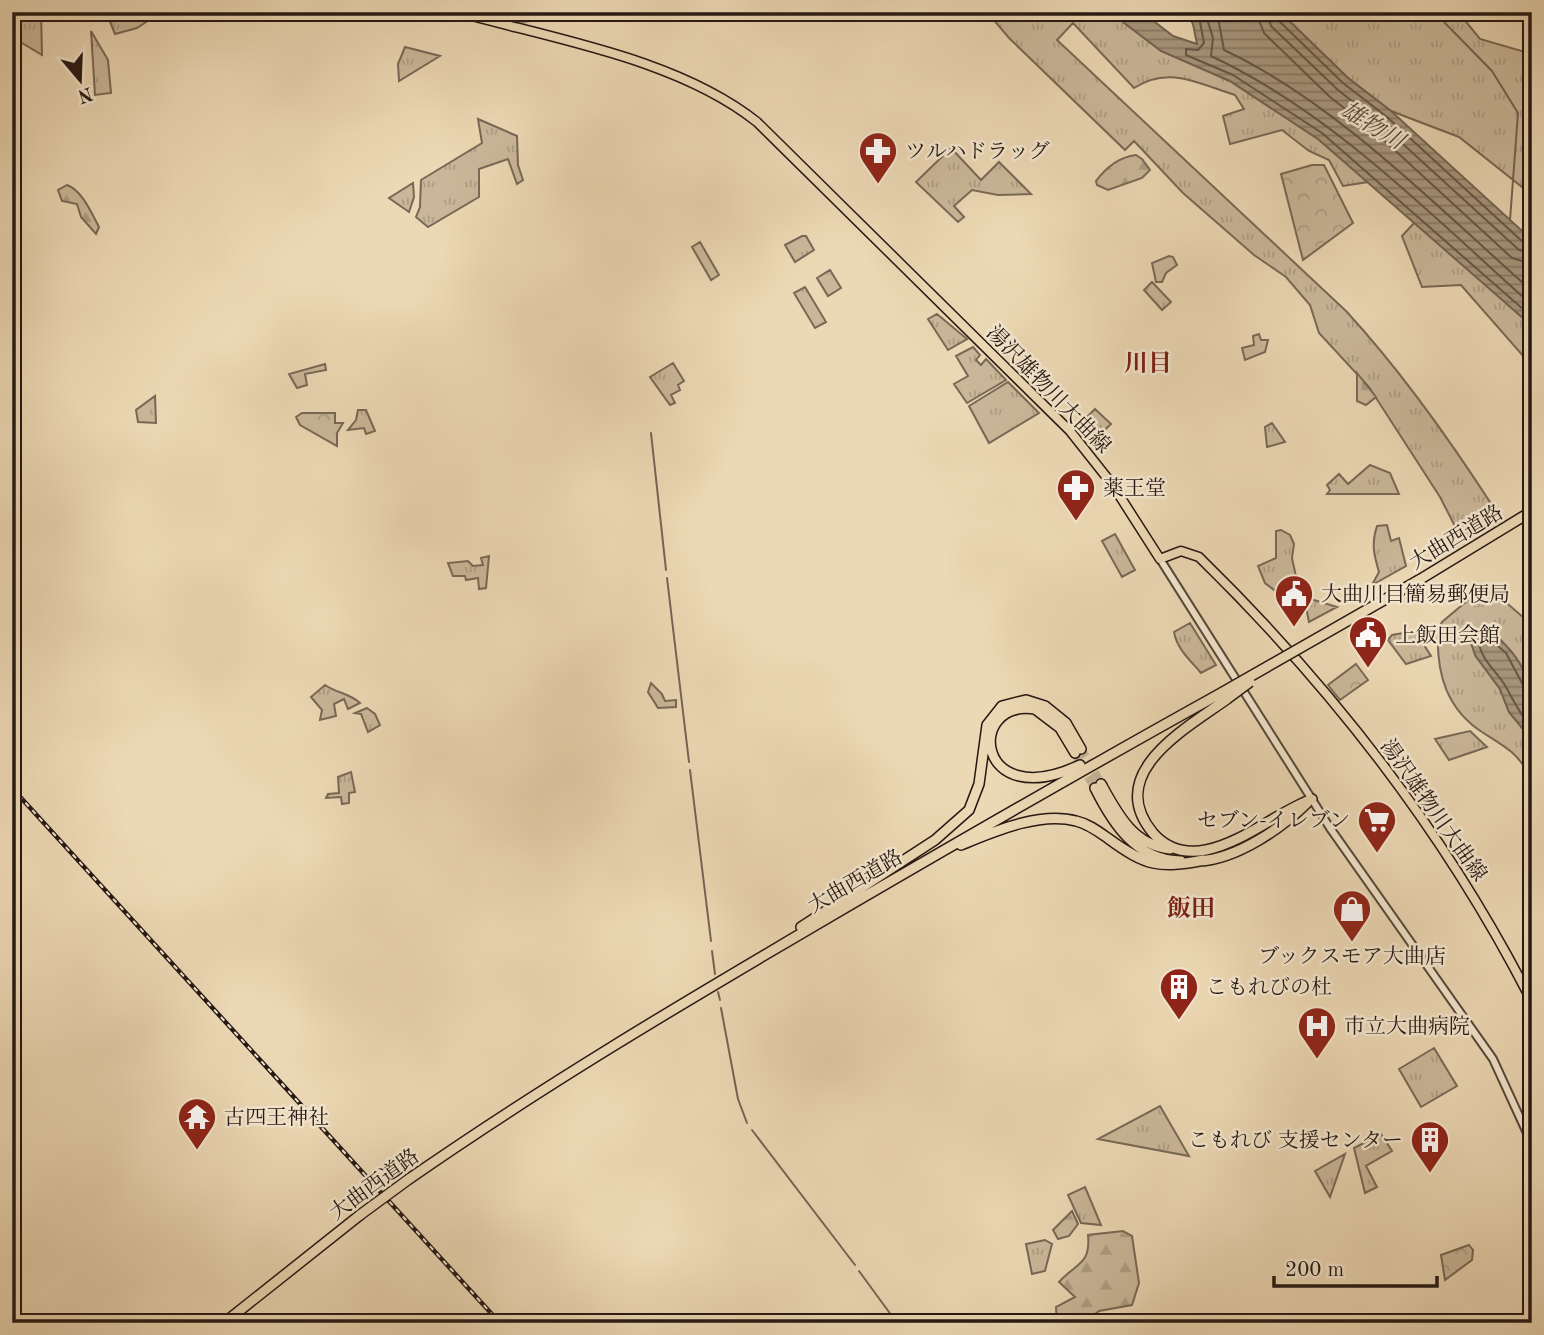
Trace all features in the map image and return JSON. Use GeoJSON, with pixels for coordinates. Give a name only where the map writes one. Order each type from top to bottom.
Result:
{"type":"FeatureCollection","features":[{"type":"Feature","properties":{"kind":"highway","name":"大曲西道路"},"geometry":{"type":"LineString","coordinates":[[224,1323],[360,1215],[524,1100],[933,856],[1225,696],[1279,660],[1419,580],[1532,511]]}},
{"type":"Feature","properties":{"kind":"highway"},"geometry":{"type":"LineString","coordinates":[[1180,851],[1166,845],[1149,827],[1141,806],[1139,783],[1153,757],[1225,696]]}},
{"type":"Feature","properties":{"kind":"highway"},"geometry":{"type":"LineString","coordinates":[[706,989],[955,825],[969,810],[976,796],[987,725],[1002,706],[1026,700],[1045,706],[1066,723],[1078,751],[1060,728],[1035,709],[1007,711],[999,719],[990,741],[991,754],[997,764],[1014,775],[1036,780],[1072,769],[1225,696]]}},
{"type":"Feature","properties":{"kind":"highway"},"geometry":{"type":"LineString","coordinates":[[1204,860],[1165,859],[1142,849],[1121,832],[1098,786],[1129,829],[1151,845],[1180,851],[1207,850],[1225,844],[1286,809],[1312,799]]}},
{"type":"Feature","properties":{"kind":"highway"},"geometry":{"type":"LineString","coordinates":[[933,856],[992,833],[1052,819],[1074,820],[1089,825],[1141,861],[1173,867],[1204,860],[1256,840],[1293,818],[1312,799]]}},
{"type":"Feature","properties":{"kind":"main road","name":"湯沢雄物川大曲線"},"geometry":{"type":"LineString","coordinates":[[457,12],[662,71],[734,103],[773,136],[1070,431],[1112,484],[1160,559],[1181,551],[1199,557],[1331,696],[1457,871],[1532,1002]]}},
{"type":"Feature","properties":{"kind":"street"},"geometry":{"type":"LineString","coordinates":[[1160,559],[1312,799],[1493,1059],[1532,1144]]}},
{"type":"Feature","properties":{"kind":"green space"},"geometry":{"type":"Polygon","coordinates":[[[12,12],[41,12],[42,55],[12,37],[12,12]]]}},
{"type":"Feature","properties":{"kind":"green space"},"geometry":{"type":"Polygon","coordinates":[[[106,12],[161,12],[137,28],[115,34],[106,12]]]}},
{"type":"Feature","properties":{"kind":"green space"},"geometry":{"type":"Polygon","coordinates":[[[987,12],[1110,12],[1161,51],[1230,81],[1318,139],[1368,182],[1343,186],[1329,160],[1309,151],[1282,130],[1230,144],[1223,116],[1244,109],[1235,95],[1172,77],[1147,81],[1134,88],[1073,23],[1057,40],[1346,311],[1388,359],[1427,410],[1499,516],[1462,540],[1440,497],[1369,387],[1319,333],[1310,305],[1286,277],[1254,255],[1183,193],[1134,141],[1125,150],[1009,38],[987,12]]]}},
{"type":"Feature","properties":{"kind":"green space"},"geometry":{"type":"Polygon","coordinates":[[[1280,12],[1458,12],[1480,39],[1532,54],[1532,195],[1459,137],[1391,111],[1348,78],[1280,12]]]}},
{"type":"Feature","properties":{"kind":"green space"},"geometry":{"type":"Polygon","coordinates":[[[91,31],[108,60],[111,93],[95,95],[91,31]]]}},
{"type":"Feature","properties":{"kind":"green space"},"geometry":{"type":"Polygon","coordinates":[[[405,47],[440,56],[399,81],[398,64],[405,47]]]}},
{"type":"Feature","properties":{"kind":"green space"},"geometry":{"type":"Polygon","coordinates":[[[478,119],[517,136],[518,165],[523,180],[517,184],[508,159],[479,169],[479,197],[428,227],[416,217],[420,207],[421,180],[482,143],[478,119]]]}},
{"type":"Feature","properties":{"kind":"green space"},"geometry":{"type":"Polygon","coordinates":[[[951,148],[981,180],[999,162],[1031,194],[998,195],[972,190],[954,206],[964,217],[958,222],[916,182],[951,148]]]}},
{"type":"Feature","properties":{"kind":"green space"},"geometry":{"type":"Polygon","coordinates":[[[1136,155],[1150,170],[1142,178],[1108,190],[1097,185],[1096,181],[1113,164],[1136,155]]]}},
{"type":"Feature","properties":{"kind":"green space"},"geometry":{"type":"Polygon","coordinates":[[[1312,165],[1324,165],[1353,223],[1303,260],[1281,174],[1312,165]]]}},
{"type":"Feature","properties":{"kind":"green space"},"geometry":{"type":"Polygon","coordinates":[[[413,183],[414,197],[409,212],[389,198],[413,183]]]}},
{"type":"Feature","properties":{"kind":"green space"},"geometry":{"type":"Polygon","coordinates":[[[67,185],[82,197],[90,209],[99,227],[96,234],[81,217],[77,204],[62,201],[58,190],[67,185]]]}},
{"type":"Feature","properties":{"kind":"green space"},"geometry":{"type":"Polygon","coordinates":[[[1415,222],[1532,326],[1532,366],[1461,285],[1422,287],[1402,236],[1415,222]]]}},
{"type":"Feature","properties":{"kind":"green space"},"geometry":{"type":"Polygon","coordinates":[[[806,236],[814,250],[795,262],[785,245],[806,236]]]}},
{"type":"Feature","properties":{"kind":"green space"},"geometry":{"type":"Polygon","coordinates":[[[700,242],[719,275],[711,280],[692,247],[700,242]]]}},
{"type":"Feature","properties":{"kind":"green space"},"geometry":{"type":"Polygon","coordinates":[[[1173,257],[1177,265],[1166,273],[1162,282],[1156,282],[1152,263],[1173,257]]]}},
{"type":"Feature","properties":{"kind":"green space"},"geometry":{"type":"Polygon","coordinates":[[[830,270],[841,288],[828,296],[817,278],[830,270]]]}},
{"type":"Feature","properties":{"kind":"green space"},"geometry":{"type":"Polygon","coordinates":[[[1152,282],[1171,302],[1162,310],[1144,290],[1152,282]]]}},
{"type":"Feature","properties":{"kind":"green space"},"geometry":{"type":"Polygon","coordinates":[[[805,287],[826,322],[815,328],[794,293],[805,287]]]}},
{"type":"Feature","properties":{"kind":"green space"},"geometry":{"type":"Polygon","coordinates":[[[937,314],[967,339],[948,350],[928,319],[937,314]]]}},
{"type":"Feature","properties":{"kind":"green space"},"geometry":{"type":"Polygon","coordinates":[[[1259,334],[1261,340],[1268,340],[1265,352],[1245,360],[1242,348],[1254,345],[1253,336],[1259,334]]]}},
{"type":"Feature","properties":{"kind":"green space"},"geometry":{"type":"Polygon","coordinates":[[[973,347],[980,355],[976,360],[981,365],[986,359],[1006,380],[967,403],[954,384],[968,376],[956,356],[973,347]]]}},
{"type":"Feature","properties":{"kind":"green space"},"geometry":{"type":"Polygon","coordinates":[[[673,363],[684,381],[678,385],[680,390],[671,395],[675,403],[670,405],[650,377],[673,363]]]}},
{"type":"Feature","properties":{"kind":"green space"},"geometry":{"type":"Polygon","coordinates":[[[325,364],[326,370],[305,374],[307,385],[297,388],[289,374],[325,364]]]}},
{"type":"Feature","properties":{"kind":"green space"},"geometry":{"type":"Polygon","coordinates":[[[1357,373],[1376,397],[1366,405],[1357,401],[1357,373]]]}},
{"type":"Feature","properties":{"kind":"green space"},"geometry":{"type":"Polygon","coordinates":[[[1008,382],[1039,413],[989,443],[969,406],[1008,382]]]}},
{"type":"Feature","properties":{"kind":"green space"},"geometry":{"type":"Polygon","coordinates":[[[155,396],[156,423],[138,422],[136,410],[155,396]]]}},
{"type":"Feature","properties":{"kind":"green space"},"geometry":{"type":"Polygon","coordinates":[[[1095,409],[1111,424],[1093,441],[1078,426],[1095,409]]]}},
{"type":"Feature","properties":{"kind":"green space"},"geometry":{"type":"Polygon","coordinates":[[[358,410],[366,410],[375,431],[366,434],[364,428],[348,430],[356,420],[358,410]]]}},
{"type":"Feature","properties":{"kind":"green space"},"geometry":{"type":"Polygon","coordinates":[[[302,413],[335,413],[335,423],[343,423],[337,433],[337,446],[300,425],[296,417],[302,413]]]}},
{"type":"Feature","properties":{"kind":"green space"},"geometry":{"type":"Polygon","coordinates":[[[1272,423],[1285,442],[1267,447],[1265,427],[1272,423]]]}},
{"type":"Feature","properties":{"kind":"green space"},"geometry":{"type":"Polygon","coordinates":[[[1370,465],[1390,473],[1399,494],[1327,494],[1330,490],[1327,485],[1339,474],[1348,484],[1370,465]]]}},
{"type":"Feature","properties":{"kind":"green space"},"geometry":{"type":"Polygon","coordinates":[[[1387,525],[1391,541],[1399,538],[1406,566],[1372,585],[1379,572],[1374,549],[1375,532],[1377,526],[1387,525]]]}},
{"type":"Feature","properties":{"kind":"green space"},"geometry":{"type":"Polygon","coordinates":[[[1281,530],[1290,535],[1294,544],[1292,558],[1303,609],[1297,611],[1284,585],[1274,590],[1265,583],[1258,566],[1276,558],[1276,531],[1281,530]]]}},
{"type":"Feature","properties":{"kind":"green space"},"geometry":{"type":"Polygon","coordinates":[[[1115,534],[1135,570],[1122,577],[1102,541],[1115,534]]]}},
{"type":"Feature","properties":{"kind":"green space"},"geometry":{"type":"Polygon","coordinates":[[[489,556],[486,588],[479,589],[478,578],[466,580],[465,576],[453,576],[448,563],[468,561],[473,566],[483,565],[481,558],[489,556]]]}},
{"type":"Feature","properties":{"kind":"green space"},"geometry":{"type":"Polygon","coordinates":[[[1486,585],[1532,625],[1532,698],[1526,676],[1516,658],[1485,626],[1475,655],[1500,689],[1509,712],[1532,740],[1532,777],[1511,752],[1461,714],[1452,702],[1442,675],[1438,630],[1442,622],[1486,585]]]}},
{"type":"Feature","properties":{"kind":"green space"},"geometry":{"type":"Polygon","coordinates":[[[1304,597],[1337,607],[1309,622],[1304,597]]]}},
{"type":"Feature","properties":{"kind":"green space"},"geometry":{"type":"Polygon","coordinates":[[[1190,623],[1216,665],[1201,673],[1181,649],[1174,632],[1190,623]]]}},
{"type":"Feature","properties":{"kind":"green space"},"geometry":{"type":"Polygon","coordinates":[[[1415,631],[1431,656],[1406,664],[1388,640],[1392,635],[1415,631]]]}},
{"type":"Feature","properties":{"kind":"green space"},"geometry":{"type":"Polygon","coordinates":[[[1356,664],[1368,680],[1340,700],[1328,685],[1356,664]]]}},
{"type":"Feature","properties":{"kind":"green space"},"geometry":{"type":"Polygon","coordinates":[[[651,683],[665,701],[676,700],[676,707],[658,708],[648,692],[651,683]]]}},
{"type":"Feature","properties":{"kind":"green space"},"geometry":{"type":"Polygon","coordinates":[[[325,685],[360,703],[348,709],[344,699],[334,704],[336,716],[320,720],[322,710],[311,697],[325,685]]]}},
{"type":"Feature","properties":{"kind":"green space"},"geometry":{"type":"Polygon","coordinates":[[[367,708],[375,714],[380,725],[368,732],[361,714],[355,713],[367,708]]]}},
{"type":"Feature","properties":{"kind":"green space"},"geometry":{"type":"Polygon","coordinates":[[[1470,731],[1487,747],[1449,760],[1435,739],[1470,731]]]}},
{"type":"Feature","properties":{"kind":"green space"},"geometry":{"type":"Polygon","coordinates":[[[351,772],[355,792],[349,793],[349,803],[342,804],[341,797],[326,798],[328,794],[339,793],[338,777],[351,772]]]}},
{"type":"Feature","properties":{"kind":"green space"},"geometry":{"type":"Polygon","coordinates":[[[1434,1048],[1457,1086],[1421,1107],[1399,1069],[1434,1048]]]}},
{"type":"Feature","properties":{"kind":"green space"},"geometry":{"type":"Polygon","coordinates":[[[1160,1106],[1189,1156],[1098,1139],[1160,1106]]]}},
{"type":"Feature","properties":{"kind":"green space"},"geometry":{"type":"Polygon","coordinates":[[[1381,1134],[1392,1151],[1366,1166],[1377,1187],[1365,1193],[1354,1148],[1381,1134]]]}},
{"type":"Feature","properties":{"kind":"green space"},"geometry":{"type":"Polygon","coordinates":[[[1345,1154],[1330,1197],[1315,1171],[1345,1154]]]}},
{"type":"Feature","properties":{"kind":"green space"},"geometry":{"type":"Polygon","coordinates":[[[1085,1187],[1101,1225],[1081,1223],[1068,1195],[1085,1187]]]}},
{"type":"Feature","properties":{"kind":"green space"},"geometry":{"type":"Polygon","coordinates":[[[1072,1211],[1078,1224],[1069,1236],[1058,1239],[1053,1230],[1072,1211]]]}},
{"type":"Feature","properties":{"kind":"green space"},"geometry":{"type":"Polygon","coordinates":[[[1123,1231],[1132,1236],[1139,1283],[1132,1305],[1099,1311],[1084,1323],[1057,1323],[1056,1307],[1075,1297],[1059,1282],[1085,1258],[1088,1235],[1123,1231]]]}},
{"type":"Feature","properties":{"kind":"green space"},"geometry":{"type":"Polygon","coordinates":[[[1045,1240],[1052,1244],[1045,1271],[1032,1274],[1026,1244],[1045,1240]]]}},
{"type":"Feature","properties":{"kind":"green space"},"geometry":{"type":"Polygon","coordinates":[[[1469,1245],[1473,1250],[1472,1260],[1445,1280],[1441,1255],[1469,1245]]]}},
{"type":"Feature","properties":{"kind":"water","name":"雄物川"},"geometry":{"type":"Polygon","coordinates":[[[1110,12],[1142,12],[1173,36],[1197,44],[1193,24],[1186,12],[1280,12],[1348,78],[1391,111],[1532,240],[1532,326],[1318,139],[1230,81],[1161,51],[1110,12]]]}},
{"type":"Feature","properties":{"kind":"water"},"geometry":{"type":"Polygon","coordinates":[[[1484,625],[1511,652],[1526,675],[1531,703],[1532,740],[1509,712],[1500,689],[1475,655],[1470,640],[1484,625]]]}},
{"type":"Feature","properties":{"kind":"waterway"},"geometry":{"type":"LineString","coordinates":[[479,12],[516,20],[552,12]]}},
{"type":"Feature","properties":{"kind":"waterway"},"geometry":{"type":"LineString","coordinates":[[497,12],[497,17]]}},
{"type":"Feature","properties":{"kind":"waterway"},"geometry":{"type":"LineString","coordinates":[[1439,12],[1445,23],[1492,71],[1518,113],[1510,220]]}},
{"type":"Feature","properties":{"kind":"waterway"},"geometry":{"type":"LineString","coordinates":[[651,433],[666,570]]}},
{"type":"Feature","properties":{"kind":"waterway"},"geometry":{"type":"LineString","coordinates":[[667,578],[689,762]]}},
{"type":"Feature","properties":{"kind":"waterway"},"geometry":{"type":"LineString","coordinates":[[690,770],[711,941]]}},
{"type":"Feature","properties":{"kind":"waterway"},"geometry":{"type":"LineString","coordinates":[[712,951],[715,974]]}},
{"type":"Feature","properties":{"kind":"waterway"},"geometry":{"type":"LineString","coordinates":[[718,992],[720,1000]]}},
{"type":"Feature","properties":{"kind":"waterway"},"geometry":{"type":"LineString","coordinates":[[721,1008],[738,1099],[747,1123]]}},
{"type":"Feature","properties":{"kind":"waterway"},"geometry":{"type":"LineString","coordinates":[[752,1130],[855,1265]]}},
{"type":"Feature","properties":{"kind":"waterway"},"geometry":{"type":"LineString","coordinates":[[859,1271],[897,1323]]}},
{"type":"Feature","properties":{"kind":"tunnel"},"geometry":{"type":"LineString","coordinates":[[1081,749],[1101,784]]}},
{"type":"Feature","properties":{"kind":"tunnel"},"geometry":{"type":"LineString","coordinates":[[1075,753],[1095,788]]}},
{"type":"Feature","properties":{"kind":"railway"},"geometry":{"type":"LineString","coordinates":[[12,788],[500,1323]]}},
{"type":"Feature","properties":{"kind":"place","name":"ツルハドラッグ"},"geometry":{"type":"Point","coordinates":[878,185]}},
{"type":"Feature","properties":{"kind":"place","name":"薬王堂"},"geometry":{"type":"Point","coordinates":[1076,522]}},
{"type":"Feature","properties":{"kind":"place","name":"大曲川目簡易郵便局"},"geometry":{"type":"Point","coordinates":[1294,628]}},
{"type":"Feature","properties":{"kind":"place","name":"上飯田会館"},"geometry":{"type":"Point","coordinates":[1368,669]}},
{"type":"Feature","properties":{"kind":"place","name":"セブン-イレブン"},"geometry":{"type":"Point","coordinates":[1377,854]}},
{"type":"Feature","properties":{"kind":"place","name":"ブックスモア大曲店"},"geometry":{"type":"Point","coordinates":[1352,943]}},
{"type":"Feature","properties":{"kind":"place","name":"こもれびの杜"},"geometry":{"type":"Point","coordinates":[1179,1021]}},
{"type":"Feature","properties":{"kind":"place","name":"市立大曲病院"},"geometry":{"type":"Point","coordinates":[1317,1060]}},
{"type":"Feature","properties":{"kind":"place","name":"古四王神社"},"geometry":{"type":"Point","coordinates":[197,1151]}},
{"type":"Feature","properties":{"kind":"place","name":"こもれび 支援センター"},"geometry":{"type":"Point","coordinates":[1430,1174]}},
{"type":"Feature","properties":{"kind":"district","name":"川目"},"geometry":{"type":"Point","coordinates":[1148,363]}},
{"type":"Feature","properties":{"kind":"district","name":"飯田"},"geometry":{"type":"Point","coordinates":[1191,908]}}]}
